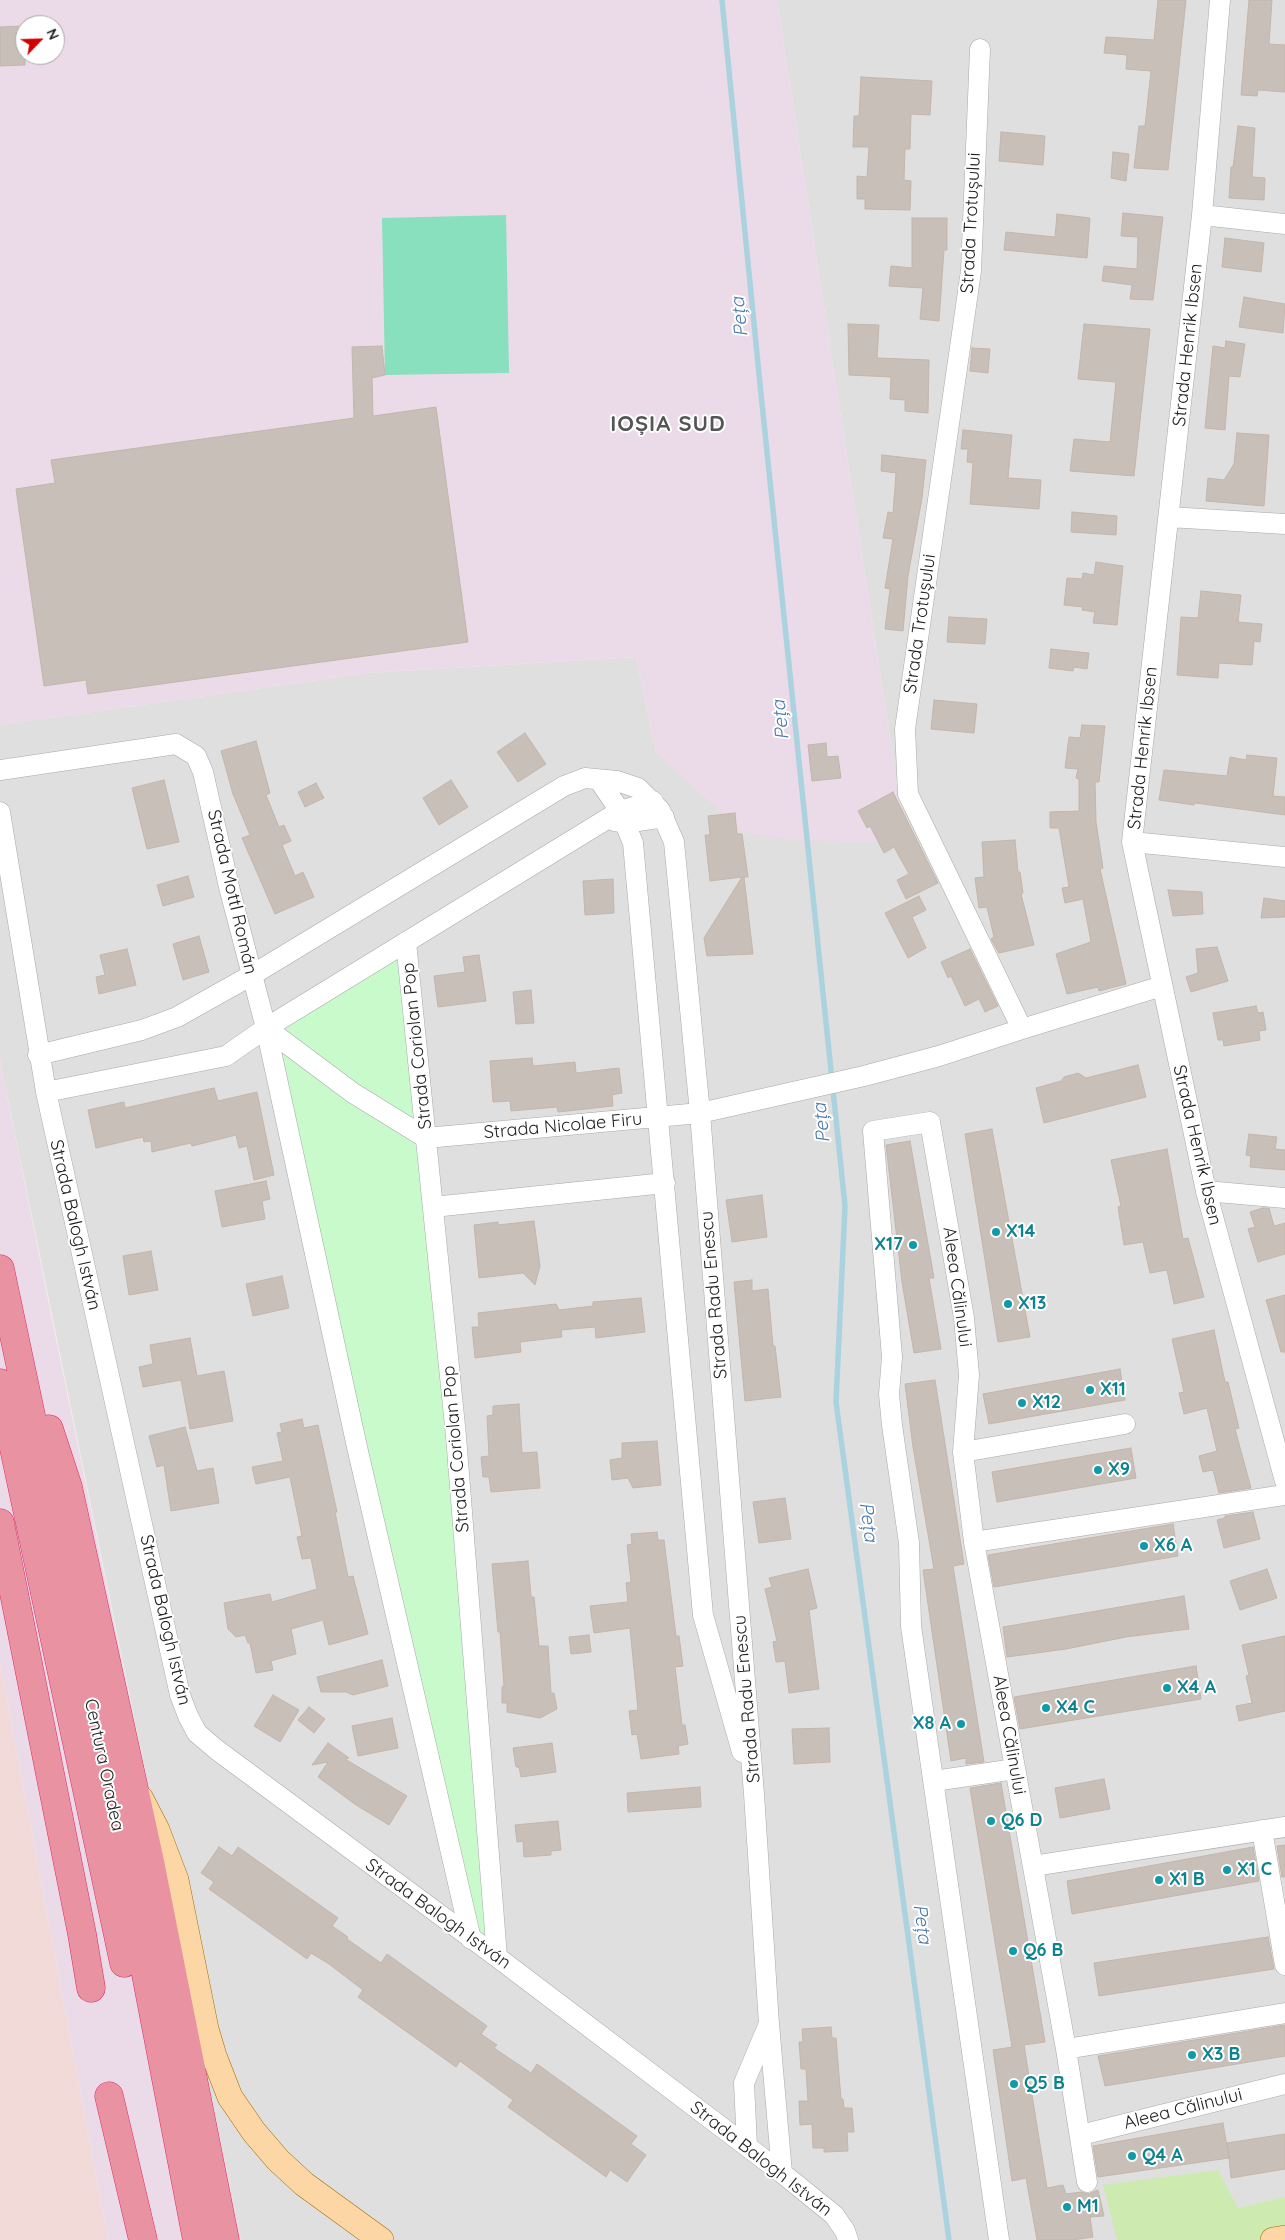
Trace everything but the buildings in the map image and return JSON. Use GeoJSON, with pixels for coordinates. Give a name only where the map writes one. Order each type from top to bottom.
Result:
{"type":"FeatureCollection","features":[{"type":"Feature","properties":{"kind":"highway"},"geometry":{"type":"LineString","coordinates":[[2,1281],[68,1487],[134,1784],[225,2240]]}},
{"type":"Feature","properties":{"kind":"highway","name":"Centura Oradea"},"geometry":{"type":"LineString","coordinates":[[2,1281],[115,1813],[174,2163],[184,2240]]}},
{"type":"Feature","properties":{"kind":"highway","name":"Centura Oradea"},"geometry":{"type":"LineString","coordinates":[[0,1383],[174,2163],[197,2240]]}},
{"type":"Feature","properties":{"kind":"highway"},"geometry":{"type":"LineString","coordinates":[[0,1523],[82,1934],[91,1988]]}},
{"type":"Feature","properties":{"kind":"highway"},"geometry":{"type":"LineString","coordinates":[[109,2096],[143,2240]]}},
{"type":"Feature","properties":{"kind":"main road"},"geometry":{"type":"LineString","coordinates":[[134,1784],[157,1830],[176,1880],[206,2028],[214,2056],[230,2097],[254,2132],[278,2160],[304,2184],[381,2240]]}},
{"type":"Feature","properties":{"kind":"main road"},"geometry":{"type":"LineString","coordinates":[[1273,2240],[1285,2238]]}},
{"type":"Feature","properties":{"kind":"street","name":"Strada Henrik Ibsen"},"geometry":{"type":"LineString","coordinates":[[1220,0],[1202,216],[1132,842],[1206,1191],[1285,1481]]}},
{"type":"Feature","properties":{"kind":"street","name":"Strada Trotușului"},"geometry":{"type":"LineString","coordinates":[[980,49],[971,271],[905,729],[908,794],[1022,1029]]}},
{"type":"Feature","properties":{"kind":"street"},"geometry":{"type":"LineString","coordinates":[[1202,216],[1285,224]]}},
{"type":"Feature","properties":{"kind":"street"},"geometry":{"type":"LineString","coordinates":[[1169,517],[1285,524]]}},
{"type":"Feature","properties":{"kind":"street","name":"Strada Mottl Román"},"geometry":{"type":"LineString","coordinates":[[0,770],[176,744],[196,756],[203,772],[266,1028]]}},
{"type":"Feature","properties":{"kind":"street"},"geometry":{"type":"LineString","coordinates":[[38,1055],[142,1030],[168,1020],[252,975],[564,786],[585,778],[617,781],[638,788],[658,809]]}},
{"type":"Feature","properties":{"kind":"street","name":"Strada Radu Enescu"},"geometry":{"type":"LineString","coordinates":[[599,780],[617,818],[633,843],[703,1615],[754,1794]]}},
{"type":"Feature","properties":{"kind":"street"},"geometry":{"type":"LineString","coordinates":[[46,1092],[226,1056],[266,1028],[406,942],[617,818],[658,809]]}},
{"type":"Feature","properties":{"kind":"street","name":"Strada Radu Enescu"},"geometry":{"type":"LineString","coordinates":[[658,809],[674,842],[700,1113],[782,2173]]}},
{"type":"Feature","properties":{"kind":"street","name":"Strada Balogh István"},"geometry":{"type":"LineString","coordinates":[[0,812],[38,1055],[180,1695],[197,1733],[217,1750],[497,1957],[782,2173],[834,2216],[845,2231],[848,2240]]}},
{"type":"Feature","properties":{"kind":"street"},"geometry":{"type":"LineString","coordinates":[[1132,842],[1285,857]]}},
{"type":"Feature","properties":{"kind":"street","name":"Strada Coriolan Pop"},"geometry":{"type":"LineString","coordinates":[[406,942],[456,1436],[497,1957]]}},
{"type":"Feature","properties":{"kind":"street"},"geometry":{"type":"LineString","coordinates":[[1022,1029],[1162,986]]}},
{"type":"Feature","properties":{"kind":"street"},"geometry":{"type":"LineString","coordinates":[[266,1028],[353,1093],[426,1138]]}},
{"type":"Feature","properties":{"kind":"street"},"geometry":{"type":"LineString","coordinates":[[266,1028],[357,1447],[471,1939]]}},
{"type":"Feature","properties":{"kind":"street","name":"Strada Nicolae Firu"},"geometry":{"type":"LineString","coordinates":[[426,1138],[700,1113],[864,1076],[938,1056],[1022,1029]]}},
{"type":"Feature","properties":{"kind":"street","name":"Aleea Călinului"},"geometry":{"type":"LineString","coordinates":[[934,1781],[911,1626],[908,1584],[909,1543],[892,1425],[890,1394],[892,1357],[873,1131],[930,1122],[964,1318],[969,1375],[962,1452],[974,1542],[1066,2049],[1087,2182]]}},
{"type":"Feature","properties":{"kind":"street"},"geometry":{"type":"LineString","coordinates":[[433,1207],[665,1183]]}},
{"type":"Feature","properties":{"kind":"street"},"geometry":{"type":"LineString","coordinates":[[1206,1191],[1285,1198]]}},
{"type":"Feature","properties":{"kind":"street"},"geometry":{"type":"LineString","coordinates":[[962,1452],[1124,1424]]}},
{"type":"Feature","properties":{"kind":"street"},"geometry":{"type":"LineString","coordinates":[[974,1542],[1285,1495]]}},
{"type":"Feature","properties":{"kind":"street"},"geometry":{"type":"LineString","coordinates":[[999,2240],[934,1781],[1015,1769]]}},
{"type":"Feature","properties":{"kind":"street"},"geometry":{"type":"LineString","coordinates":[[1033,1866],[1285,1827]]}},
{"type":"Feature","properties":{"kind":"street"},"geometry":{"type":"LineString","coordinates":[[1262,1830],[1285,1966]]}},
{"type":"Feature","properties":{"kind":"street"},"geometry":{"type":"LineString","coordinates":[[1066,2049],[1285,2013]]}},
{"type":"Feature","properties":{"kind":"street"},"geometry":{"type":"LineString","coordinates":[[747,2146],[744,2083],[769,2024]]}},
{"type":"Feature","properties":{"kind":"street","name":"Aleea Călinului"},"geometry":{"type":"LineString","coordinates":[[1081,2135],[1285,2084]]}},
{"type":"Feature","properties":{"kind":"shaded area"},"geometry":{"type":"Polygon","coordinates":[[[0,0],[777,0],[906,843],[791,840],[743,832],[656,753],[636,657],[367,673],[0,725],[0,0]]]}},
{"type":"Feature","properties":{"kind":"shaded area"},"geometry":{"type":"Polygon","coordinates":[[[777,0],[1285,0],[1285,2240],[241,2240],[0,1060],[0,725],[367,673],[636,657],[656,753],[906,843],[777,0]]]}},
{"type":"Feature","properties":{"kind":"shaded area"},"geometry":{"type":"Polygon","coordinates":[[[0,1060],[241,2240],[108,2240],[0,1663],[0,1060]]]}},
{"type":"Feature","properties":{"kind":"shaded area"},"geometry":{"type":"Polygon","coordinates":[[[0,1663],[108,2240],[0,2240],[0,1663]]]}},
{"type":"Feature","properties":{"kind":"green space"},"geometry":{"type":"Polygon","coordinates":[[[506,215],[509,373],[385,375],[382,218],[506,215]]]}},
{"type":"Feature","properties":{"kind":"green space"},"geometry":{"type":"Polygon","coordinates":[[[406,942],[497,1957],[471,1939],[266,1028],[406,942]]]}},
{"type":"Feature","properties":{"kind":"green space"},"geometry":{"type":"Polygon","coordinates":[[[1218,2170],[1238,2208],[1285,2197],[1285,2234],[1258,2240],[1117,2240],[1103,2185],[1218,2170]]]}},
{"type":"Feature","properties":{"kind":"waterway","name":"Peța"},"geometry":{"type":"LineString","coordinates":[[722,0],[845,1206],[836,1402],[949,2240]]}},
{"type":"Feature","properties":{"kind":"place","name":"X14"},"geometry":{"type":"Point","coordinates":[996,1232]}},
{"type":"Feature","properties":{"kind":"place","name":"X17"},"geometry":{"type":"Point","coordinates":[913,1245]}},
{"type":"Feature","properties":{"kind":"place","name":"X13"},"geometry":{"type":"Point","coordinates":[1008,1304]}},
{"type":"Feature","properties":{"kind":"place","name":"X11"},"geometry":{"type":"Point","coordinates":[1090,1390]}},
{"type":"Feature","properties":{"kind":"place","name":"X12"},"geometry":{"type":"Point","coordinates":[1022,1403]}},
{"type":"Feature","properties":{"kind":"place","name":"X9"},"geometry":{"type":"Point","coordinates":[1098,1470]}},
{"type":"Feature","properties":{"kind":"place","name":"X6 A"},"geometry":{"type":"Point","coordinates":[1144,1546]}},
{"type":"Feature","properties":{"kind":"place","name":"X4 A"},"geometry":{"type":"Point","coordinates":[1167,1688]}},
{"type":"Feature","properties":{"kind":"place","name":"X4 C"},"geometry":{"type":"Point","coordinates":[1046,1708]}},
{"type":"Feature","properties":{"kind":"place","name":"X8 A"},"geometry":{"type":"Point","coordinates":[961,1724]}},
{"type":"Feature","properties":{"kind":"place","name":"Q6 D"},"geometry":{"type":"Point","coordinates":[991,1821]}},
{"type":"Feature","properties":{"kind":"place","name":"X1 C"},"geometry":{"type":"Point","coordinates":[1227,1870]}},
{"type":"Feature","properties":{"kind":"place","name":"X1 B"},"geometry":{"type":"Point","coordinates":[1159,1880]}},
{"type":"Feature","properties":{"kind":"place","name":"Q6 B"},"geometry":{"type":"Point","coordinates":[1013,1951]}},
{"type":"Feature","properties":{"kind":"place","name":"X3 B"},"geometry":{"type":"Point","coordinates":[1192,2055]}},
{"type":"Feature","properties":{"kind":"place","name":"Q5 B"},"geometry":{"type":"Point","coordinates":[1014,2084]}},
{"type":"Feature","properties":{"kind":"place","name":"Q4 A"},"geometry":{"type":"Point","coordinates":[1132,2156]}},
{"type":"Feature","properties":{"kind":"place","name":"M1"},"geometry":{"type":"Point","coordinates":[1067,2207]}},
{"type":"Feature","properties":{"kind":"district","name":"IOȘIA SUD"},"geometry":{"type":"Point","coordinates":[668,424]}}]}
